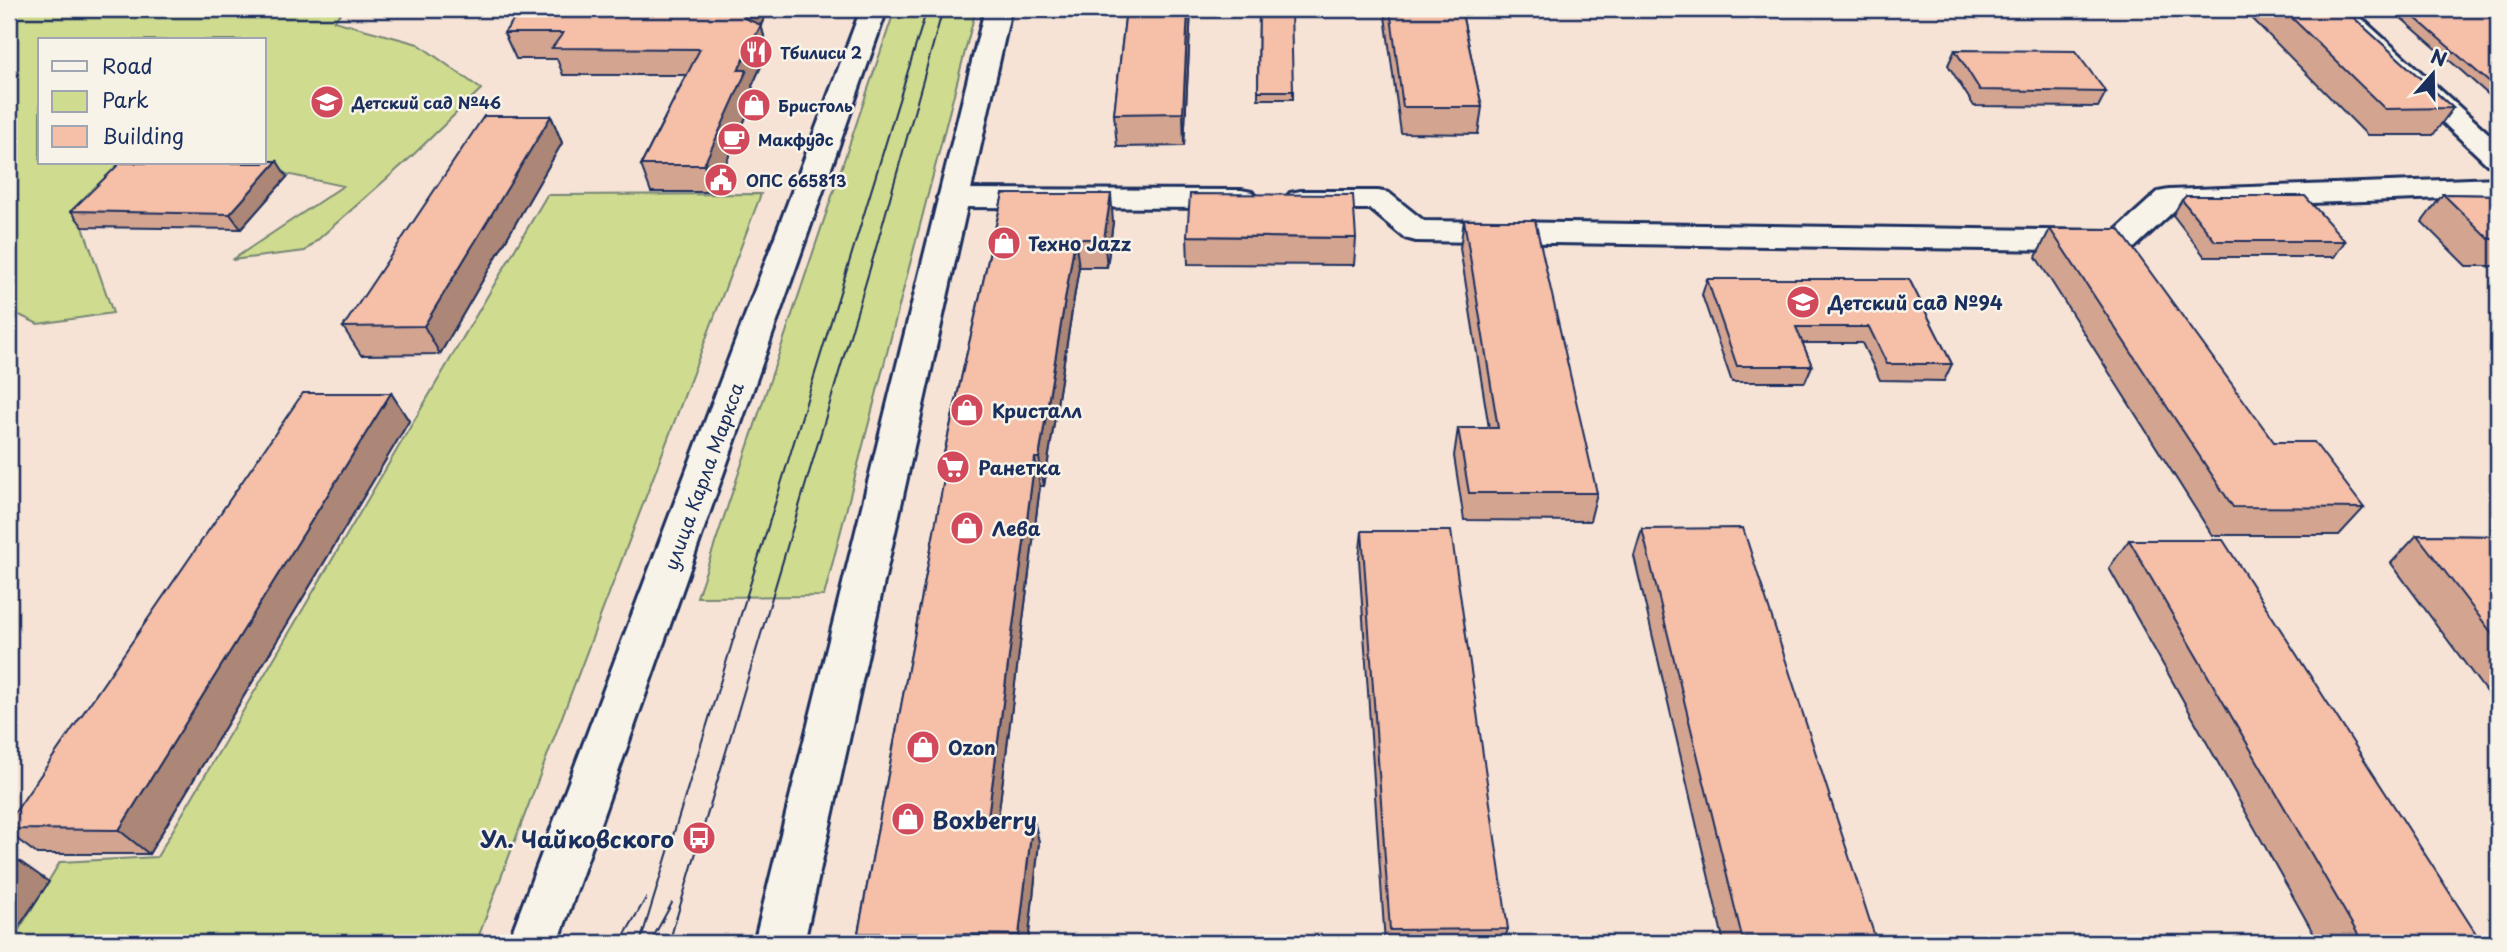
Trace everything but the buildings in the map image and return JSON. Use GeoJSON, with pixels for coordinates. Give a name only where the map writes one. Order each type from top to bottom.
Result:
{"type":"FeatureCollection","features":[{"type":"Feature","properties":{"kind":"main road","name":"улица Карла Маркса"},"geometry":{"type":"LineString","coordinates":[[533,943],[874,9]]}},
{"type":"Feature","properties":{"kind":"main road"},"geometry":{"type":"LineString","coordinates":[[779,943],[998,9]]}},
{"type":"Feature","properties":{"kind":"main road"},"geometry":{"type":"LineString","coordinates":[[2336,9],[2498,158]]}},
{"type":"Feature","properties":{"kind":"main road"},"geometry":{"type":"LineString","coordinates":[[953,198],[1378,200],[1416,231],[2123,241],[2169,200],[2498,187]]}},
{"type":"Feature","properties":{"kind":"green space"},"geometry":{"type":"Polygon","coordinates":[[[9,9],[344,9],[334,21],[418,44],[481,89],[410,158],[305,251],[232,260],[343,186],[239,164],[266,164],[266,38],[38,38],[38,164],[192,164],[117,170],[83,227],[113,313],[38,324],[9,310],[9,9]]]}},
{"type":"Feature","properties":{"kind":"green space"},"geometry":{"type":"Polygon","coordinates":[[[895,9],[976,9],[824,596],[697,597],[895,9]]]}},
{"type":"Feature","properties":{"kind":"green space"},"geometry":{"type":"Polygon","coordinates":[[[761,194],[476,943],[11,943],[60,862],[157,857],[547,195],[761,194]]]}},
{"type":"Feature","properties":{"kind":"tram line"},"geometry":{"type":"LineString","coordinates":[[640,943],[927,9]]}},
{"type":"Feature","properties":{"kind":"tram line"},"geometry":{"type":"LineString","coordinates":[[669,943],[874,255],[943,9]]}},
{"type":"Feature","properties":{"kind":"tram line"},"geometry":{"type":"LineString","coordinates":[[620,943],[646,898]]}},
{"type":"Feature","properties":{"kind":"tram line"},"geometry":{"type":"LineString","coordinates":[[650,943],[672,903]]}},
{"type":"Feature","properties":{"kind":"place","name":"Тбилиси 2"},"geometry":{"type":"Point","coordinates":[756,52]}},
{"type":"Feature","properties":{"kind":"place","name":"Детский сад №46"},"geometry":{"type":"Point","coordinates":[327,102]}},
{"type":"Feature","properties":{"kind":"place","name":"Бристоль"},"geometry":{"type":"Point","coordinates":[754,105]}},
{"type":"Feature","properties":{"kind":"place","name":"Макфудс"},"geometry":{"type":"Point","coordinates":[734,139]}},
{"type":"Feature","properties":{"kind":"place","name":"ОПС 665813"},"geometry":{"type":"Point","coordinates":[721,180]}},
{"type":"Feature","properties":{"kind":"place","name":"Техно Jazz"},"geometry":{"type":"Point","coordinates":[1004,243]}},
{"type":"Feature","properties":{"kind":"place","name":"Детский сад №94"},"geometry":{"type":"Point","coordinates":[1803,302]}},
{"type":"Feature","properties":{"kind":"place","name":"Кристалл"},"geometry":{"type":"Point","coordinates":[967,410]}},
{"type":"Feature","properties":{"kind":"place","name":"Ранетка"},"geometry":{"type":"Point","coordinates":[953,467]}},
{"type":"Feature","properties":{"kind":"place","name":"Лева"},"geometry":{"type":"Point","coordinates":[967,528]}},
{"type":"Feature","properties":{"kind":"place","name":"Ozon"},"geometry":{"type":"Point","coordinates":[923,747]}},
{"type":"Feature","properties":{"kind":"place","name":"Boxberry"},"geometry":{"type":"Point","coordinates":[908,819]}},
{"type":"Feature","properties":{"kind":"place","name":"Ул. Чайковского"},"geometry":{"type":"Point","coordinates":[699,838]}}]}
